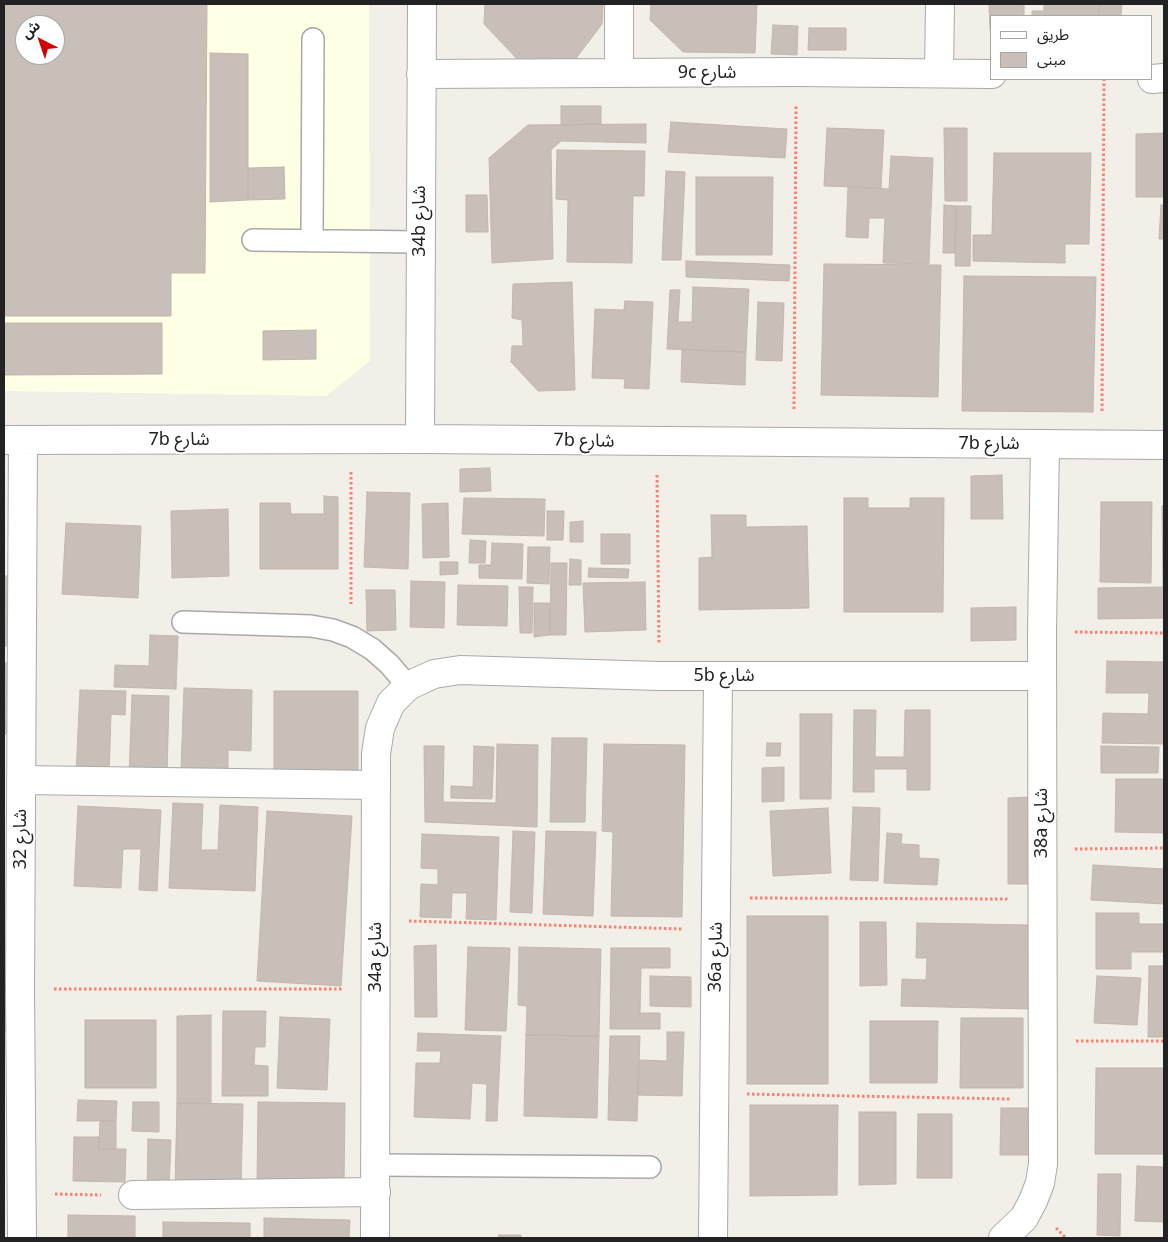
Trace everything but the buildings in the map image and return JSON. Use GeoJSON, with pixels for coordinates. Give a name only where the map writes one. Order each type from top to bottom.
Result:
{"type":"FeatureCollection","features":[{"type":"Feature","properties":{"kind":"street","name":"34b شارع"},"geometry":{"type":"LineString","coordinates":[[420,439],[422,4]]}},
{"type":"Feature","properties":{"kind":"street"},"geometry":{"type":"LineString","coordinates":[[619,4],[619,73]]}},
{"type":"Feature","properties":{"kind":"street"},"geometry":{"type":"LineString","coordinates":[[940,4],[940,72]]}},
{"type":"Feature","properties":{"kind":"street","name":"9c شارع"},"geometry":{"type":"LineString","coordinates":[[421,74],[796,72],[990,74]]}},
{"type":"Feature","properties":{"kind":"street","name":"7b شارع"},"geometry":{"type":"LineString","coordinates":[[13,440],[420,439],[1164,444]]}},
{"type":"Feature","properties":{"kind":"street","name":"شارع 32"},"geometry":{"type":"LineString","coordinates":[[13,440],[12,747],[21,780],[12,949],[20,989],[22,1238]]}},
{"type":"Feature","properties":{"kind":"street","name":"38a شارع"},"geometry":{"type":"LineString","coordinates":[[1003,1238],[1024,1218],[1040,1183],[1043,1164],[1042,632],[1045,444]]}},
{"type":"Feature","properties":{"kind":"street","name":"5b شارع"},"geometry":{"type":"LineString","coordinates":[[408,686],[434,674],[460,670],[659,676],[1042,676]]}},
{"type":"Feature","properties":{"kind":"street","name":"36a شارع"},"geometry":{"type":"LineString","coordinates":[[713,1238],[718,676]]}},
{"type":"Feature","properties":{"kind":"street","name":"34a شارع"},"geometry":{"type":"LineString","coordinates":[[375,1238],[376,754],[380,728],[391,703],[408,686]]}},
{"type":"Feature","properties":{"kind":"street"},"geometry":{"type":"LineString","coordinates":[[21,780],[376,785]]}},
{"type":"Feature","properties":{"kind":"street"},"geometry":{"type":"LineString","coordinates":[[133,1195],[376,1192]]}},
{"type":"Feature","properties":{"kind":"lane"},"geometry":{"type":"LineString","coordinates":[[312,241],[313,39]]}},
{"type":"Feature","properties":{"kind":"lane"},"geometry":{"type":"LineString","coordinates":[[253,240],[420,242]]}},
{"type":"Feature","properties":{"kind":"lane"},"geometry":{"type":"LineString","coordinates":[[182,622],[311,626],[333,630],[352,636],[372,649],[389,664],[408,686]]}},
{"type":"Feature","properties":{"kind":"lane"},"geometry":{"type":"LineString","coordinates":[[376,1165],[650,1167]]}},
{"type":"Feature","properties":{"kind":"path"},"geometry":{"type":"LineString","coordinates":[[794,442],[796,72]]}},
{"type":"Feature","properties":{"kind":"path"},"geometry":{"type":"LineString","coordinates":[[1102,444],[1104,80]]}},
{"type":"Feature","properties":{"kind":"path"},"geometry":{"type":"LineString","coordinates":[[351,439],[352,636]]}},
{"type":"Feature","properties":{"kind":"path"},"geometry":{"type":"LineString","coordinates":[[656,442],[659,676]]}},
{"type":"Feature","properties":{"kind":"path"},"geometry":{"type":"LineString","coordinates":[[1042,632],[1164,633]]}},
{"type":"Feature","properties":{"kind":"path"},"geometry":{"type":"LineString","coordinates":[[1042,850],[1164,848]]}},
{"type":"Feature","properties":{"kind":"path"},"geometry":{"type":"LineString","coordinates":[[716,898],[1042,899]]}},
{"type":"Feature","properties":{"kind":"path"},"geometry":{"type":"LineString","coordinates":[[376,920],[716,930]]}},
{"type":"Feature","properties":{"kind":"path"},"geometry":{"type":"LineString","coordinates":[[20,989],[376,989]]}},
{"type":"Feature","properties":{"kind":"path"},"geometry":{"type":"LineString","coordinates":[[1043,1041],[1164,1041]]}},
{"type":"Feature","properties":{"kind":"path"},"geometry":{"type":"LineString","coordinates":[[714,1093],[1043,1100]]}},
{"type":"Feature","properties":{"kind":"path"},"geometry":{"type":"LineString","coordinates":[[22,1193],[133,1195]]}},
{"type":"Feature","properties":{"kind":"shaded area"},"geometry":{"type":"Polygon","coordinates":[[[4,4],[369,4],[370,361],[326,396],[4,391],[4,4]]]}}]}
